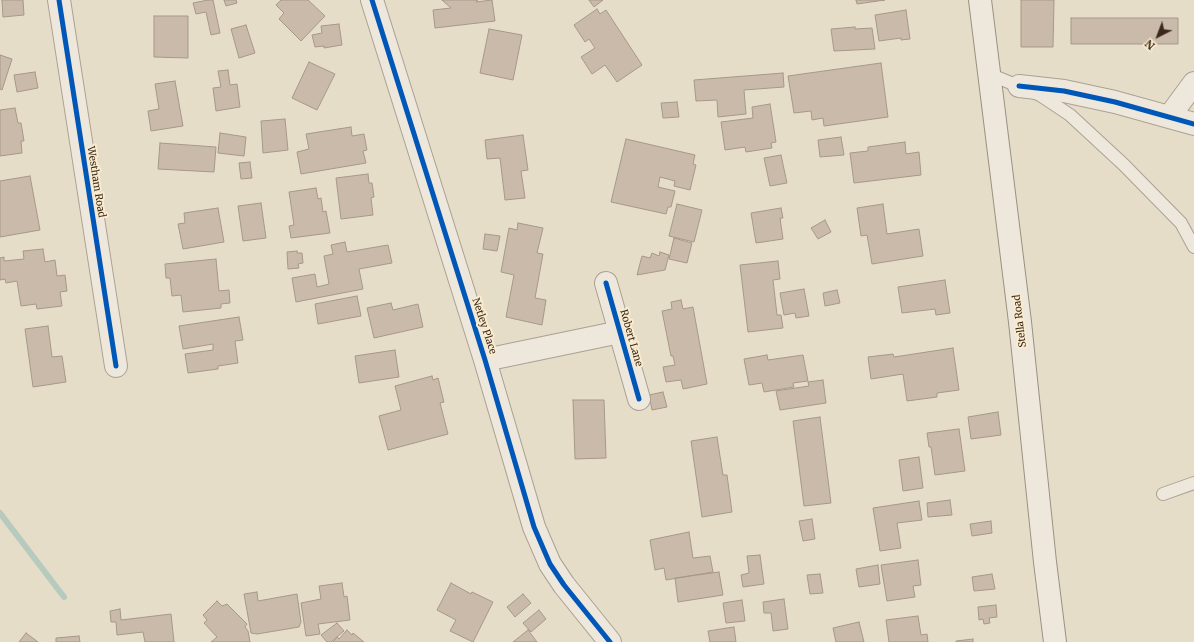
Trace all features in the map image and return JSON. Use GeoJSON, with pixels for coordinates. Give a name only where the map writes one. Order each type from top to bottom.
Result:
{"type":"FeatureCollection","features":[{"type":"Feature","properties":{"kind":"street","name":"Westham Road"},"geometry":{"type":"LineString","coordinates":[[59,0],[116,366]]}},
{"type":"Feature","properties":{"kind":"street","name":"Netley Place"},"geometry":{"type":"LineString","coordinates":[[372,0],[485,360],[534,527],[550,564],[564,585],[610,642]]}},
{"type":"Feature","properties":{"kind":"street","name":"Stella Road"},"geometry":{"type":"LineString","coordinates":[[980,0],[1020,322],[1054,642]]}},
{"type":"Feature","properties":{"kind":"street"},"geometry":{"type":"LineString","coordinates":[[1169,117],[1194,83]]}},
{"type":"Feature","properties":{"kind":"street"},"geometry":{"type":"LineString","coordinates":[[1019,86],[1064,91],[1107,100],[1194,124]]}},
{"type":"Feature","properties":{"kind":"street","name":"Robert Lane"},"geometry":{"type":"LineString","coordinates":[[606,283],[639,398]]}},
{"type":"Feature","properties":{"kind":"street","name":"Robert Lane"},"geometry":{"type":"LineString","coordinates":[[485,360],[620,332]]}},
{"type":"Feature","properties":{"kind":"lane"},"geometry":{"type":"LineString","coordinates":[[989,74],[1019,86],[1053,103],[1070,116],[1112,153],[1181,223],[1194,247]]}},
{"type":"Feature","properties":{"kind":"lane"},"geometry":{"type":"LineString","coordinates":[[1164,494],[1194,483]]}},
{"type":"Feature","properties":{"kind":"building"},"geometry":{"type":"Polygon","coordinates":[[[2,0],[23,0],[24,15],[3,17],[2,0]]]}},
{"type":"Feature","properties":{"kind":"building"},"geometry":{"type":"Polygon","coordinates":[[[213,0],[220,33],[211,35],[206,12],[196,14],[193,3],[213,0]]]}},
{"type":"Feature","properties":{"kind":"building"},"geometry":{"type":"Polygon","coordinates":[[[224,0],[236,0],[237,3],[226,6],[224,0]]]}},
{"type":"Feature","properties":{"kind":"building"},"geometry":{"type":"Polygon","coordinates":[[[281,0],[308,0],[325,16],[301,41],[279,19],[284,13],[276,5],[281,0]]]}},
{"type":"Feature","properties":{"kind":"building"},"geometry":{"type":"Polygon","coordinates":[[[442,0],[478,0],[476,2],[492,0],[495,21],[435,28],[433,10],[451,8],[442,0]]]}},
{"type":"Feature","properties":{"kind":"building"},"geometry":{"type":"Polygon","coordinates":[[[589,0],[603,0],[594,7],[589,0]]]}},
{"type":"Feature","properties":{"kind":"building"},"geometry":{"type":"Polygon","coordinates":[[[856,0],[885,0],[857,4],[856,0]]]}},
{"type":"Feature","properties":{"kind":"building"},"geometry":{"type":"Polygon","coordinates":[[[1021,0],[1054,0],[1053,47],[1021,47],[1021,0]]]}},
{"type":"Feature","properties":{"kind":"building"},"geometry":{"type":"Polygon","coordinates":[[[597,9],[600,14],[606,10],[642,65],[617,82],[605,65],[592,74],[581,57],[595,48],[589,39],[585,42],[574,25],[597,9]]]}},
{"type":"Feature","properties":{"kind":"building"},"geometry":{"type":"Polygon","coordinates":[[[906,10],[910,39],[901,40],[901,38],[879,41],[875,15],[906,10]]]}},
{"type":"Feature","properties":{"kind":"building"},"geometry":{"type":"Polygon","coordinates":[[[154,16],[188,16],[188,58],[154,57],[154,16]]]}},
{"type":"Feature","properties":{"kind":"building"},"geometry":{"type":"Polygon","coordinates":[[[1071,18],[1178,18],[1178,44],[1071,44],[1071,18]]]}},
{"type":"Feature","properties":{"kind":"building"},"geometry":{"type":"Polygon","coordinates":[[[339,24],[342,45],[324,48],[324,46],[315,47],[312,35],[322,33],[321,26],[339,24]]]}},
{"type":"Feature","properties":{"kind":"building"},"geometry":{"type":"Polygon","coordinates":[[[246,25],[255,53],[239,58],[231,29],[246,25]]]}},
{"type":"Feature","properties":{"kind":"building"},"geometry":{"type":"Polygon","coordinates":[[[855,27],[855,29],[872,28],[875,49],[834,51],[831,29],[855,27]]]}},
{"type":"Feature","properties":{"kind":"building"},"geometry":{"type":"Polygon","coordinates":[[[489,29],[522,35],[513,80],[480,73],[489,29]]]}},
{"type":"Feature","properties":{"kind":"building"},"geometry":{"type":"Polygon","coordinates":[[[0,55],[12,59],[2,90],[0,89],[0,55]]]}},
{"type":"Feature","properties":{"kind":"building"},"geometry":{"type":"Polygon","coordinates":[[[309,62],[335,74],[317,110],[292,98],[309,62]]]}},
{"type":"Feature","properties":{"kind":"building"},"geometry":{"type":"Polygon","coordinates":[[[881,63],[888,117],[824,126],[823,118],[812,120],[811,111],[794,113],[788,76],[881,63]]]}},
{"type":"Feature","properties":{"kind":"building"},"geometry":{"type":"Polygon","coordinates":[[[228,70],[230,85],[237,84],[240,107],[216,111],[213,88],[221,87],[218,71],[228,70]]]}},
{"type":"Feature","properties":{"kind":"building"},"geometry":{"type":"Polygon","coordinates":[[[35,72],[38,88],[17,92],[14,75],[35,72]]]}},
{"type":"Feature","properties":{"kind":"building"},"geometry":{"type":"Polygon","coordinates":[[[783,73],[784,87],[744,90],[746,114],[718,117],[717,100],[696,101],[694,80],[783,73]]]}},
{"type":"Feature","properties":{"kind":"building"},"geometry":{"type":"Polygon","coordinates":[[[175,81],[183,126],[151,131],[148,111],[159,109],[155,84],[175,81]]]}},
{"type":"Feature","properties":{"kind":"building"},"geometry":{"type":"Polygon","coordinates":[[[677,102],[679,117],[663,118],[661,103],[677,102]]]}},
{"type":"Feature","properties":{"kind":"building"},"geometry":{"type":"Polygon","coordinates":[[[770,104],[776,142],[771,143],[772,148],[746,152],[745,147],[725,150],[721,122],[753,118],[752,107],[770,104]]]}},
{"type":"Feature","properties":{"kind":"building"},"geometry":{"type":"Polygon","coordinates":[[[15,108],[18,123],[21,123],[24,141],[21,141],[22,153],[0,156],[0,110],[15,108]]]}},
{"type":"Feature","properties":{"kind":"building"},"geometry":{"type":"Polygon","coordinates":[[[285,119],[288,150],[263,153],[261,121],[285,119]]]}},
{"type":"Feature","properties":{"kind":"building"},"geometry":{"type":"Polygon","coordinates":[[[351,127],[352,136],[364,134],[367,150],[363,151],[366,163],[301,174],[297,152],[309,149],[306,134],[351,127]]]}},
{"type":"Feature","properties":{"kind":"building"},"geometry":{"type":"Polygon","coordinates":[[[220,133],[246,137],[244,156],[218,153],[220,133]]]}},
{"type":"Feature","properties":{"kind":"building"},"geometry":{"type":"Polygon","coordinates":[[[523,135],[528,170],[521,171],[525,198],[505,200],[500,158],[487,159],[485,140],[523,135]]]}},
{"type":"Feature","properties":{"kind":"building"},"geometry":{"type":"Polygon","coordinates":[[[841,137],[844,155],[820,157],[818,140],[841,137]]]}},
{"type":"Feature","properties":{"kind":"building"},"geometry":{"type":"Polygon","coordinates":[[[626,139],[695,155],[693,164],[696,165],[690,190],[674,186],[675,181],[660,177],[658,187],[675,191],[671,207],[668,207],[666,214],[611,202],[626,139]]]}},
{"type":"Feature","properties":{"kind":"building"},"geometry":{"type":"Polygon","coordinates":[[[905,142],[906,154],[919,152],[921,175],[854,183],[850,153],[868,151],[868,147],[905,142]]]}},
{"type":"Feature","properties":{"kind":"building"},"geometry":{"type":"Polygon","coordinates":[[[160,143],[216,147],[214,172],[158,169],[160,143]]]}},
{"type":"Feature","properties":{"kind":"building"},"geometry":{"type":"Polygon","coordinates":[[[781,155],[787,183],[770,186],[764,158],[781,155]]]}},
{"type":"Feature","properties":{"kind":"building"},"geometry":{"type":"Polygon","coordinates":[[[250,162],[252,178],[241,179],[239,163],[250,162]]]}},
{"type":"Feature","properties":{"kind":"building"},"geometry":{"type":"Polygon","coordinates":[[[368,174],[369,183],[372,183],[374,197],[371,198],[373,215],[341,219],[336,178],[368,174]]]}},
{"type":"Feature","properties":{"kind":"building"},"geometry":{"type":"Polygon","coordinates":[[[30,176],[40,230],[0,237],[0,181],[30,176]]]}},
{"type":"Feature","properties":{"kind":"building"},"geometry":{"type":"Polygon","coordinates":[[[316,188],[318,199],[321,198],[323,212],[326,211],[330,233],[291,238],[289,226],[294,225],[289,192],[316,188]]]}},
{"type":"Feature","properties":{"kind":"building"},"geometry":{"type":"Polygon","coordinates":[[[261,203],[266,238],[243,241],[238,206],[261,203]]]}},
{"type":"Feature","properties":{"kind":"building"},"geometry":{"type":"Polygon","coordinates":[[[677,204],[702,210],[694,242],[669,236],[677,204]]]}},
{"type":"Feature","properties":{"kind":"building"},"geometry":{"type":"Polygon","coordinates":[[[883,204],[887,234],[919,229],[923,256],[872,264],[867,235],[861,236],[857,208],[883,204]]]}},
{"type":"Feature","properties":{"kind":"building"},"geometry":{"type":"Polygon","coordinates":[[[218,208],[224,242],[183,249],[178,224],[185,223],[184,213],[218,208]]]}},
{"type":"Feature","properties":{"kind":"building"},"geometry":{"type":"Polygon","coordinates":[[[781,208],[783,218],[780,218],[783,239],[756,243],[751,213],[781,208]]]}},
{"type":"Feature","properties":{"kind":"building"},"geometry":{"type":"Polygon","coordinates":[[[825,220],[831,232],[818,239],[811,228],[825,220]]]}},
{"type":"Feature","properties":{"kind":"building"},"geometry":{"type":"Polygon","coordinates":[[[518,223],[543,228],[537,253],[543,254],[535,298],[546,300],[542,325],[506,317],[514,275],[501,272],[509,228],[517,230],[518,223]]]}},
{"type":"Feature","properties":{"kind":"building"},"geometry":{"type":"Polygon","coordinates":[[[485,234],[500,236],[497,251],[483,249],[485,234]]]}},
{"type":"Feature","properties":{"kind":"building"},"geometry":{"type":"Polygon","coordinates":[[[674,238],[692,243],[687,263],[669,259],[674,238]]]}},
{"type":"Feature","properties":{"kind":"building"},"geometry":{"type":"Polygon","coordinates":[[[345,242],[347,252],[388,245],[392,263],[359,269],[363,289],[296,302],[292,278],[315,274],[317,287],[329,284],[324,256],[333,254],[331,245],[345,242]]]}},
{"type":"Feature","properties":{"kind":"building"},"geometry":{"type":"Polygon","coordinates":[[[43,249],[45,262],[55,260],[57,276],[65,275],[67,291],[60,292],[62,306],[37,309],[36,304],[21,306],[17,281],[6,283],[5,279],[0,280],[0,258],[4,257],[4,261],[24,259],[23,251],[43,249]]]}},
{"type":"Feature","properties":{"kind":"building"},"geometry":{"type":"Polygon","coordinates":[[[297,251],[297,253],[302,253],[303,263],[298,264],[299,268],[288,269],[287,252],[297,251]]]}},
{"type":"Feature","properties":{"kind":"building"},"geometry":{"type":"Polygon","coordinates":[[[660,252],[669,255],[665,270],[637,275],[642,256],[650,258],[652,253],[659,256],[660,252]]]}},
{"type":"Feature","properties":{"kind":"building"},"geometry":{"type":"Polygon","coordinates":[[[216,259],[219,291],[229,290],[230,303],[221,304],[221,308],[183,312],[181,295],[172,296],[170,278],[166,278],[165,264],[216,259]]]}},
{"type":"Feature","properties":{"kind":"building"},"geometry":{"type":"Polygon","coordinates":[[[778,261],[780,279],[773,280],[777,315],[781,315],[783,328],[748,332],[740,265],[778,261]]]}},
{"type":"Feature","properties":{"kind":"building"},"geometry":{"type":"Polygon","coordinates":[[[945,280],[950,313],[936,315],[935,309],[902,313],[898,287],[945,280]]]}},
{"type":"Feature","properties":{"kind":"building"},"geometry":{"type":"Polygon","coordinates":[[[804,289],[809,316],[796,318],[795,313],[784,315],[780,293],[804,289]]]}},
{"type":"Feature","properties":{"kind":"building"},"geometry":{"type":"Polygon","coordinates":[[[837,290],[840,303],[825,306],[823,293],[837,290]]]}},
{"type":"Feature","properties":{"kind":"building"},"geometry":{"type":"Polygon","coordinates":[[[357,296],[361,316],[318,324],[315,304],[357,296]]]}},
{"type":"Feature","properties":{"kind":"building"},"geometry":{"type":"Polygon","coordinates":[[[681,300],[683,309],[693,307],[707,384],[683,389],[681,380],[666,382],[663,367],[675,365],[673,356],[671,356],[662,311],[672,309],[671,302],[681,300]]]}},
{"type":"Feature","properties":{"kind":"building"},"geometry":{"type":"Polygon","coordinates":[[[391,303],[393,310],[418,304],[423,327],[374,338],[367,308],[391,303]]]}},
{"type":"Feature","properties":{"kind":"building"},"geometry":{"type":"Polygon","coordinates":[[[239,317],[243,340],[235,341],[238,363],[218,366],[218,369],[188,373],[185,354],[213,350],[213,344],[183,349],[179,326],[239,317]]]}},
{"type":"Feature","properties":{"kind":"building"},"geometry":{"type":"Polygon","coordinates":[[[48,326],[52,357],[62,356],[66,382],[33,387],[25,329],[48,326]]]}},
{"type":"Feature","properties":{"kind":"building"},"geometry":{"type":"Polygon","coordinates":[[[953,348],[959,390],[937,393],[937,397],[907,401],[903,374],[871,379],[868,357],[893,354],[894,357],[953,348]]]}},
{"type":"Feature","properties":{"kind":"building"},"geometry":{"type":"Polygon","coordinates":[[[395,350],[399,377],[359,383],[355,356],[395,350]]]}},
{"type":"Feature","properties":{"kind":"building"},"geometry":{"type":"Polygon","coordinates":[[[767,355],[768,360],[803,355],[808,381],[793,383],[794,387],[764,392],[762,383],[749,385],[744,359],[767,355]]]}},
{"type":"Feature","properties":{"kind":"building"},"geometry":{"type":"Polygon","coordinates":[[[432,376],[433,380],[438,378],[444,402],[440,403],[448,434],[388,450],[379,416],[401,410],[395,386],[432,376]]]}},
{"type":"Feature","properties":{"kind":"building"},"geometry":{"type":"Polygon","coordinates":[[[823,380],[826,403],[780,410],[776,391],[809,386],[808,382],[823,380]]]}},
{"type":"Feature","properties":{"kind":"building"},"geometry":{"type":"Polygon","coordinates":[[[663,392],[667,407],[652,410],[649,395],[663,392]]]}},
{"type":"Feature","properties":{"kind":"building"},"geometry":{"type":"Polygon","coordinates":[[[573,400],[604,400],[606,458],[575,459],[573,400]]]}},
{"type":"Feature","properties":{"kind":"building"},"geometry":{"type":"Polygon","coordinates":[[[998,412],[1001,435],[971,439],[968,417],[998,412]]]}},
{"type":"Feature","properties":{"kind":"building"},"geometry":{"type":"Polygon","coordinates":[[[820,417],[831,503],[804,506],[793,421],[820,417]]]}},
{"type":"Feature","properties":{"kind":"building"},"geometry":{"type":"Polygon","coordinates":[[[959,429],[965,471],[935,475],[931,447],[929,447],[927,433],[959,429]]]}},
{"type":"Feature","properties":{"kind":"building"},"geometry":{"type":"Polygon","coordinates":[[[717,437],[723,475],[727,475],[732,512],[702,517],[691,441],[717,437]]]}},
{"type":"Feature","properties":{"kind":"building"},"geometry":{"type":"Polygon","coordinates":[[[919,457],[923,488],[903,491],[899,460],[919,457]]]}},
{"type":"Feature","properties":{"kind":"building"},"geometry":{"type":"Polygon","coordinates":[[[950,500],[952,515],[928,517],[927,503],[950,500]]]}},
{"type":"Feature","properties":{"kind":"building"},"geometry":{"type":"Polygon","coordinates":[[[919,501],[922,520],[897,523],[901,548],[880,551],[873,508],[919,501]]]}},
{"type":"Feature","properties":{"kind":"building"},"geometry":{"type":"Polygon","coordinates":[[[812,519],[815,539],[803,541],[799,521],[812,519]]]}},
{"type":"Feature","properties":{"kind":"building"},"geometry":{"type":"Polygon","coordinates":[[[991,521],[992,533],[972,536],[970,524],[991,521]]]}},
{"type":"Feature","properties":{"kind":"building"},"geometry":{"type":"Polygon","coordinates":[[[689,532],[693,558],[710,556],[713,572],[666,580],[664,568],[655,570],[650,540],[689,532]]]}},
{"type":"Feature","properties":{"kind":"building"},"geometry":{"type":"Polygon","coordinates":[[[760,555],[764,584],[743,587],[741,575],[749,573],[747,556],[760,555]]]}},
{"type":"Feature","properties":{"kind":"building"},"geometry":{"type":"Polygon","coordinates":[[[918,560],[921,585],[913,586],[915,597],[887,601],[881,565],[918,560]]]}},
{"type":"Feature","properties":{"kind":"building"},"geometry":{"type":"Polygon","coordinates":[[[878,565],[880,584],[859,587],[856,569],[878,565]]]}},
{"type":"Feature","properties":{"kind":"building"},"geometry":{"type":"Polygon","coordinates":[[[719,572],[723,595],[678,602],[675,578],[719,572]]]}},
{"type":"Feature","properties":{"kind":"building"},"geometry":{"type":"Polygon","coordinates":[[[820,574],[823,593],[810,594],[807,575],[820,574]]]}},
{"type":"Feature","properties":{"kind":"building"},"geometry":{"type":"Polygon","coordinates":[[[992,574],[995,589],[974,591],[972,577],[992,574]]]}},
{"type":"Feature","properties":{"kind":"building"},"geometry":{"type":"Polygon","coordinates":[[[342,583],[344,597],[347,596],[350,620],[318,624],[320,634],[306,636],[301,603],[321,599],[319,586],[342,583]]]}},
{"type":"Feature","properties":{"kind":"building"},"geometry":{"type":"Polygon","coordinates":[[[451,583],[471,594],[472,592],[493,602],[473,642],[450,631],[456,620],[437,610],[451,583]]]}},
{"type":"Feature","properties":{"kind":"building"},"geometry":{"type":"Polygon","coordinates":[[[257,592],[258,601],[297,594],[301,622],[299,627],[257,634],[251,633],[244,594],[257,592]]]}},
{"type":"Feature","properties":{"kind":"building"},"geometry":{"type":"Polygon","coordinates":[[[523,594],[531,603],[515,617],[507,607],[523,594]]]}},
{"type":"Feature","properties":{"kind":"building"},"geometry":{"type":"Polygon","coordinates":[[[784,599],[788,629],[773,631],[771,613],[764,613],[763,602],[784,599]]]}},
{"type":"Feature","properties":{"kind":"building"},"geometry":{"type":"Polygon","coordinates":[[[742,600],[745,621],[726,623],[723,603],[742,600]]]}},
{"type":"Feature","properties":{"kind":"building"},"geometry":{"type":"Polygon","coordinates":[[[217,601],[222,606],[227,604],[247,624],[245,627],[248,631],[250,642],[211,642],[217,637],[204,623],[207,620],[203,615],[217,601]]]}},
{"type":"Feature","properties":{"kind":"building"},"geometry":{"type":"Polygon","coordinates":[[[996,605],[997,617],[989,618],[990,623],[984,624],[983,619],[979,620],[978,607],[996,605]]]}},
{"type":"Feature","properties":{"kind":"building"},"geometry":{"type":"Polygon","coordinates":[[[120,609],[121,620],[171,614],[174,642],[145,642],[143,632],[117,635],[116,622],[111,622],[110,611],[120,609]]]}},
{"type":"Feature","properties":{"kind":"building"},"geometry":{"type":"Polygon","coordinates":[[[539,610],[546,619],[531,632],[523,623],[539,610]]]}},
{"type":"Feature","properties":{"kind":"building"},"geometry":{"type":"Polygon","coordinates":[[[918,616],[921,635],[927,634],[928,642],[889,642],[886,620],[918,616]]]}},
{"type":"Feature","properties":{"kind":"building"},"geometry":{"type":"Polygon","coordinates":[[[859,622],[864,642],[836,642],[833,628],[859,622]]]}},
{"type":"Feature","properties":{"kind":"building"},"geometry":{"type":"Polygon","coordinates":[[[337,623],[344,631],[331,642],[327,642],[321,635],[337,623]]]}},
{"type":"Feature","properties":{"kind":"building"},"geometry":{"type":"Polygon","coordinates":[[[734,627],[736,642],[710,642],[708,631],[734,627]]]}},
{"type":"Feature","properties":{"kind":"building"},"geometry":{"type":"Polygon","coordinates":[[[347,630],[352,635],[353,633],[364,642],[333,642],[337,637],[339,639],[347,630]]]}},
{"type":"Feature","properties":{"kind":"building"},"geometry":{"type":"Polygon","coordinates":[[[528,630],[537,642],[513,642],[528,630]]]}},
{"type":"Feature","properties":{"kind":"building"},"geometry":{"type":"Polygon","coordinates":[[[26,633],[38,642],[19,642],[26,633]]]}},
{"type":"Feature","properties":{"kind":"building"},"geometry":{"type":"Polygon","coordinates":[[[79,636],[80,642],[56,642],[56,638],[79,636]]]}},
{"type":"Feature","properties":{"kind":"building"},"geometry":{"type":"Polygon","coordinates":[[[973,639],[973,642],[956,642],[956,641],[973,639]]]}},
{"type":"Feature","properties":{"kind":"waterway"},"geometry":{"type":"LineString","coordinates":[[0,513],[64,597]]}},
{"type":"Feature","properties":{"kind":"cycle path"},"geometry":{"type":"LineString","coordinates":[[59,0],[116,366]]}},
{"type":"Feature","properties":{"kind":"cycle path"},"geometry":{"type":"LineString","coordinates":[[372,0],[485,360],[534,527],[550,564],[564,585],[610,642]]}},
{"type":"Feature","properties":{"kind":"cycle path"},"geometry":{"type":"LineString","coordinates":[[1019,86],[1064,91],[1115,102],[1194,124]]}},
{"type":"Feature","properties":{"kind":"cycle path"},"geometry":{"type":"LineString","coordinates":[[606,283],[639,399]]}}]}
